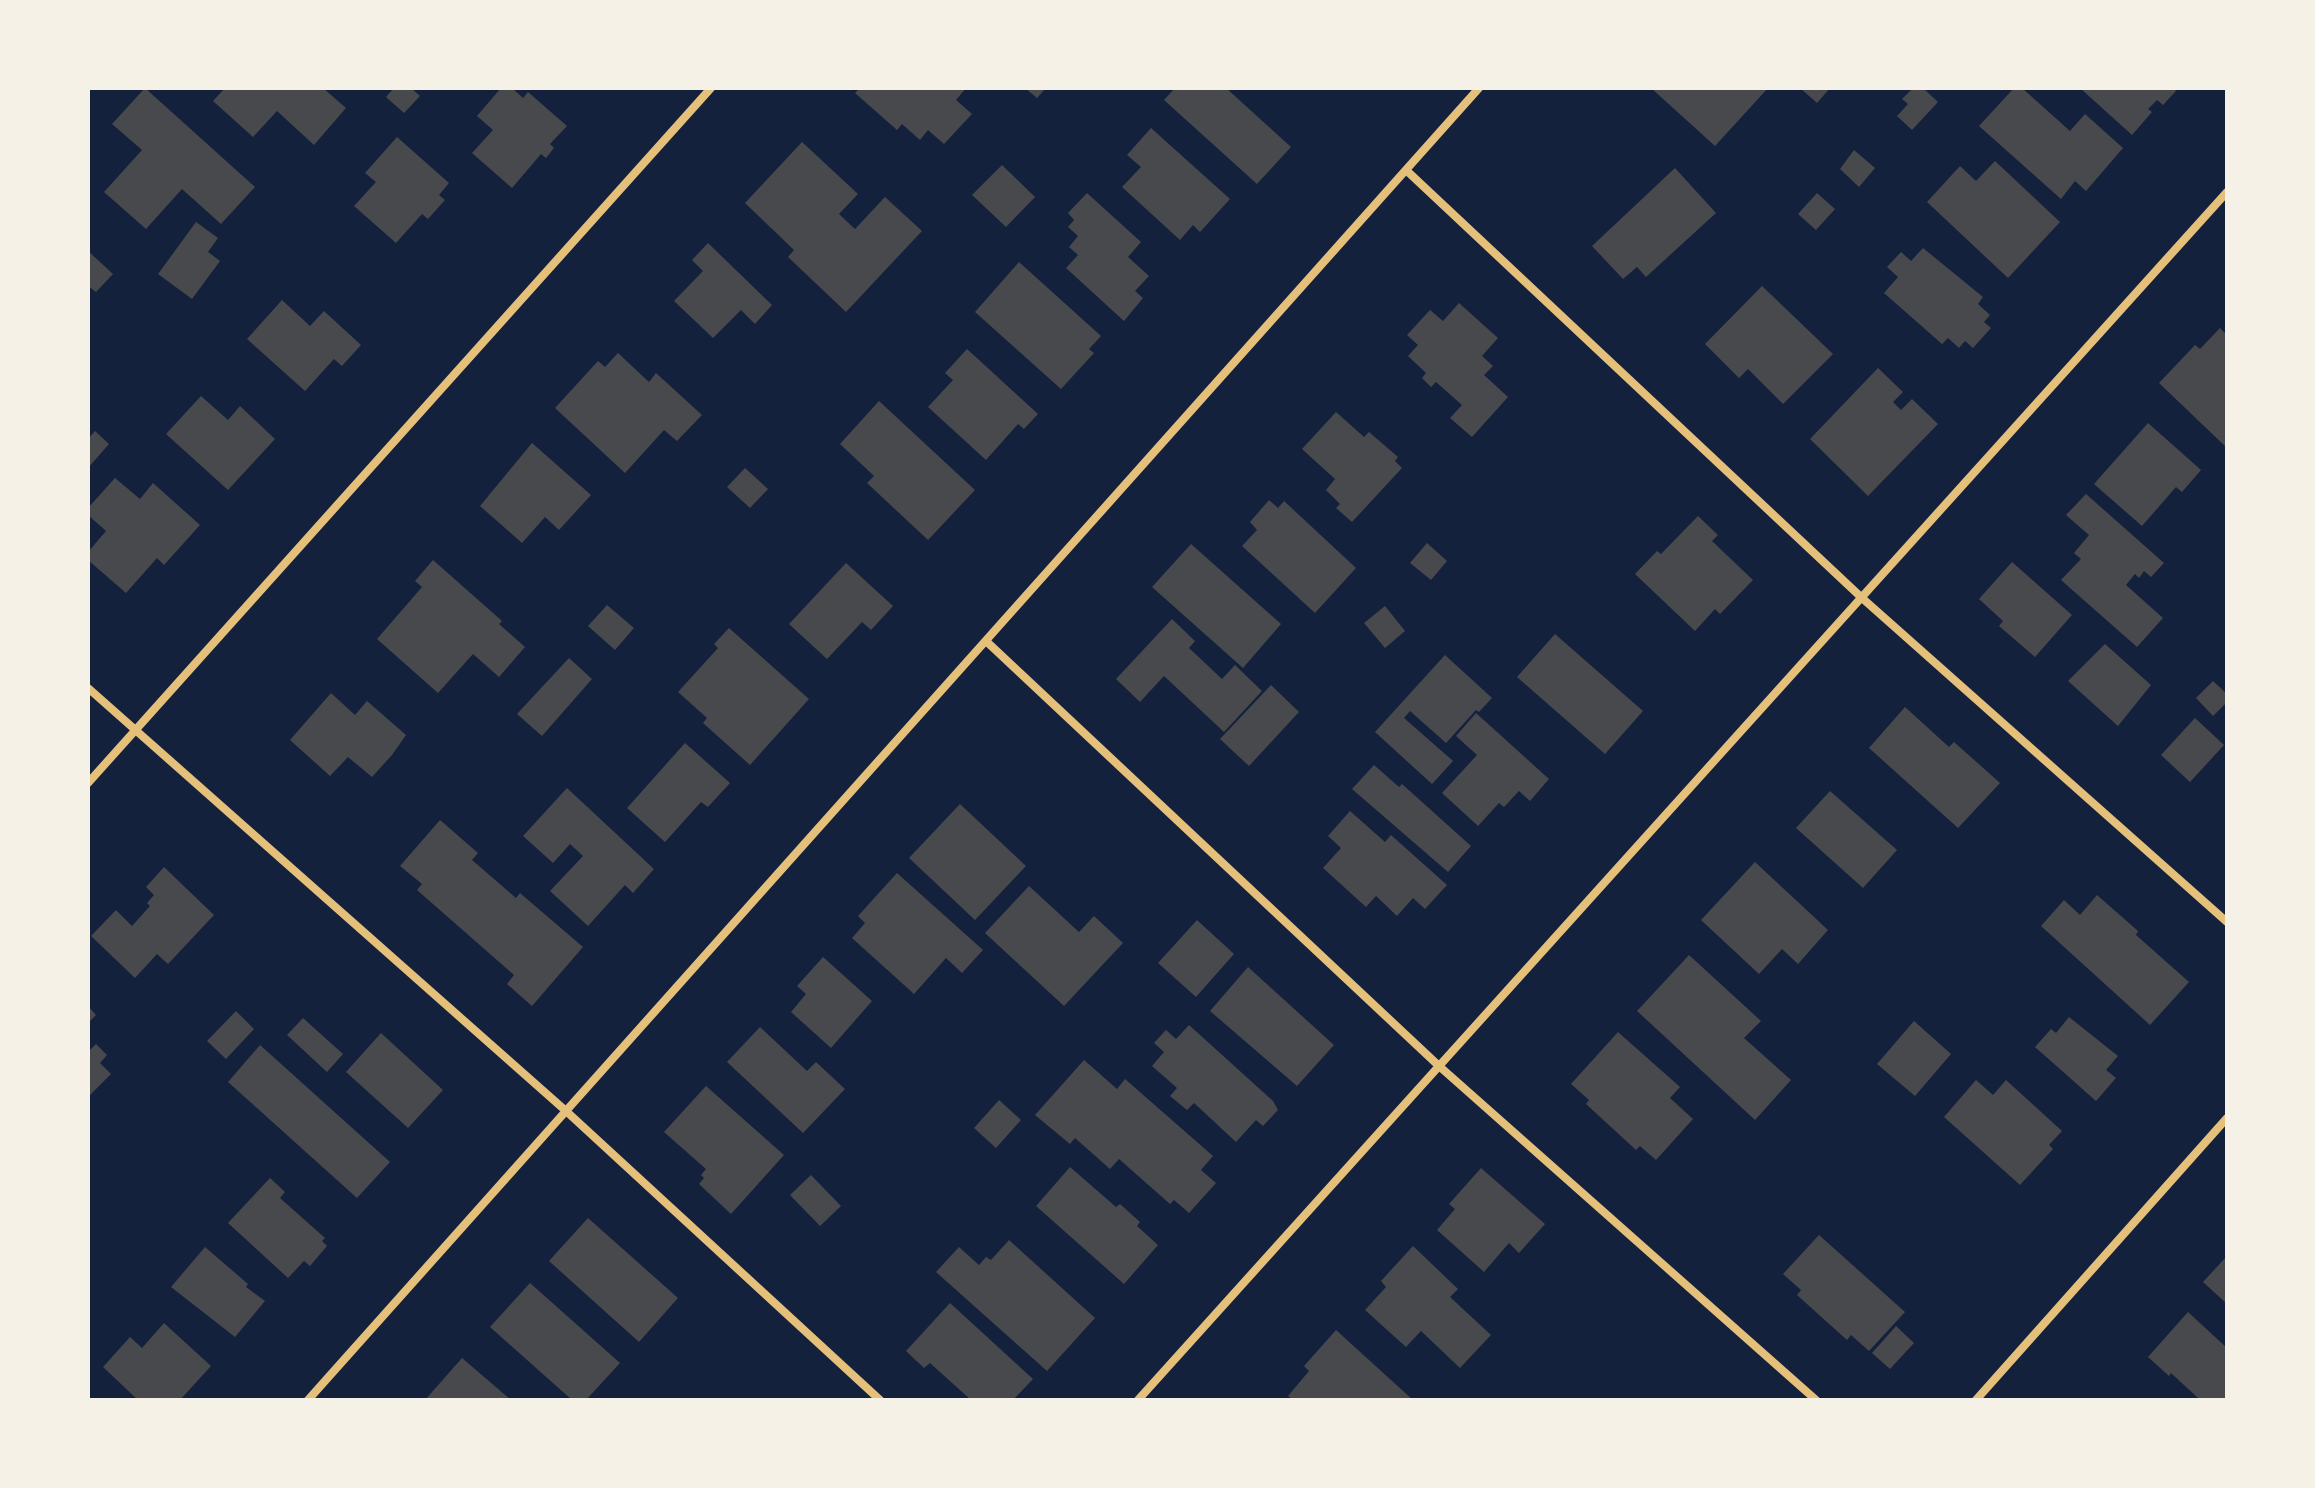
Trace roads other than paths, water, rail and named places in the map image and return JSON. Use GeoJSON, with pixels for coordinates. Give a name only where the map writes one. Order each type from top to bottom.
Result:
{"type":"FeatureCollection","features":[{"type":"Feature","properties":{"kind":"street"},"geometry":{"type":"LineString","coordinates":[[88,783],[711,88]]}},
{"type":"Feature","properties":{"kind":"street"},"geometry":{"type":"LineString","coordinates":[[308,1400],[1479,88]]}},
{"type":"Feature","properties":{"kind":"street"},"geometry":{"type":"LineString","coordinates":[[1406,170],[1862,598],[2227,922]]}},
{"type":"Feature","properties":{"kind":"street"},"geometry":{"type":"LineString","coordinates":[[1138,1400],[2227,192]]}},
{"type":"Feature","properties":{"kind":"street"},"geometry":{"type":"LineString","coordinates":[[986,641],[1439,1066],[1816,1400]]}},
{"type":"Feature","properties":{"kind":"street"},"geometry":{"type":"LineString","coordinates":[[88,688],[566,1111],[880,1400]]}},
{"type":"Feature","properties":{"kind":"street"},"geometry":{"type":"LineString","coordinates":[[1976,1400],[2227,1118]]}}]}
